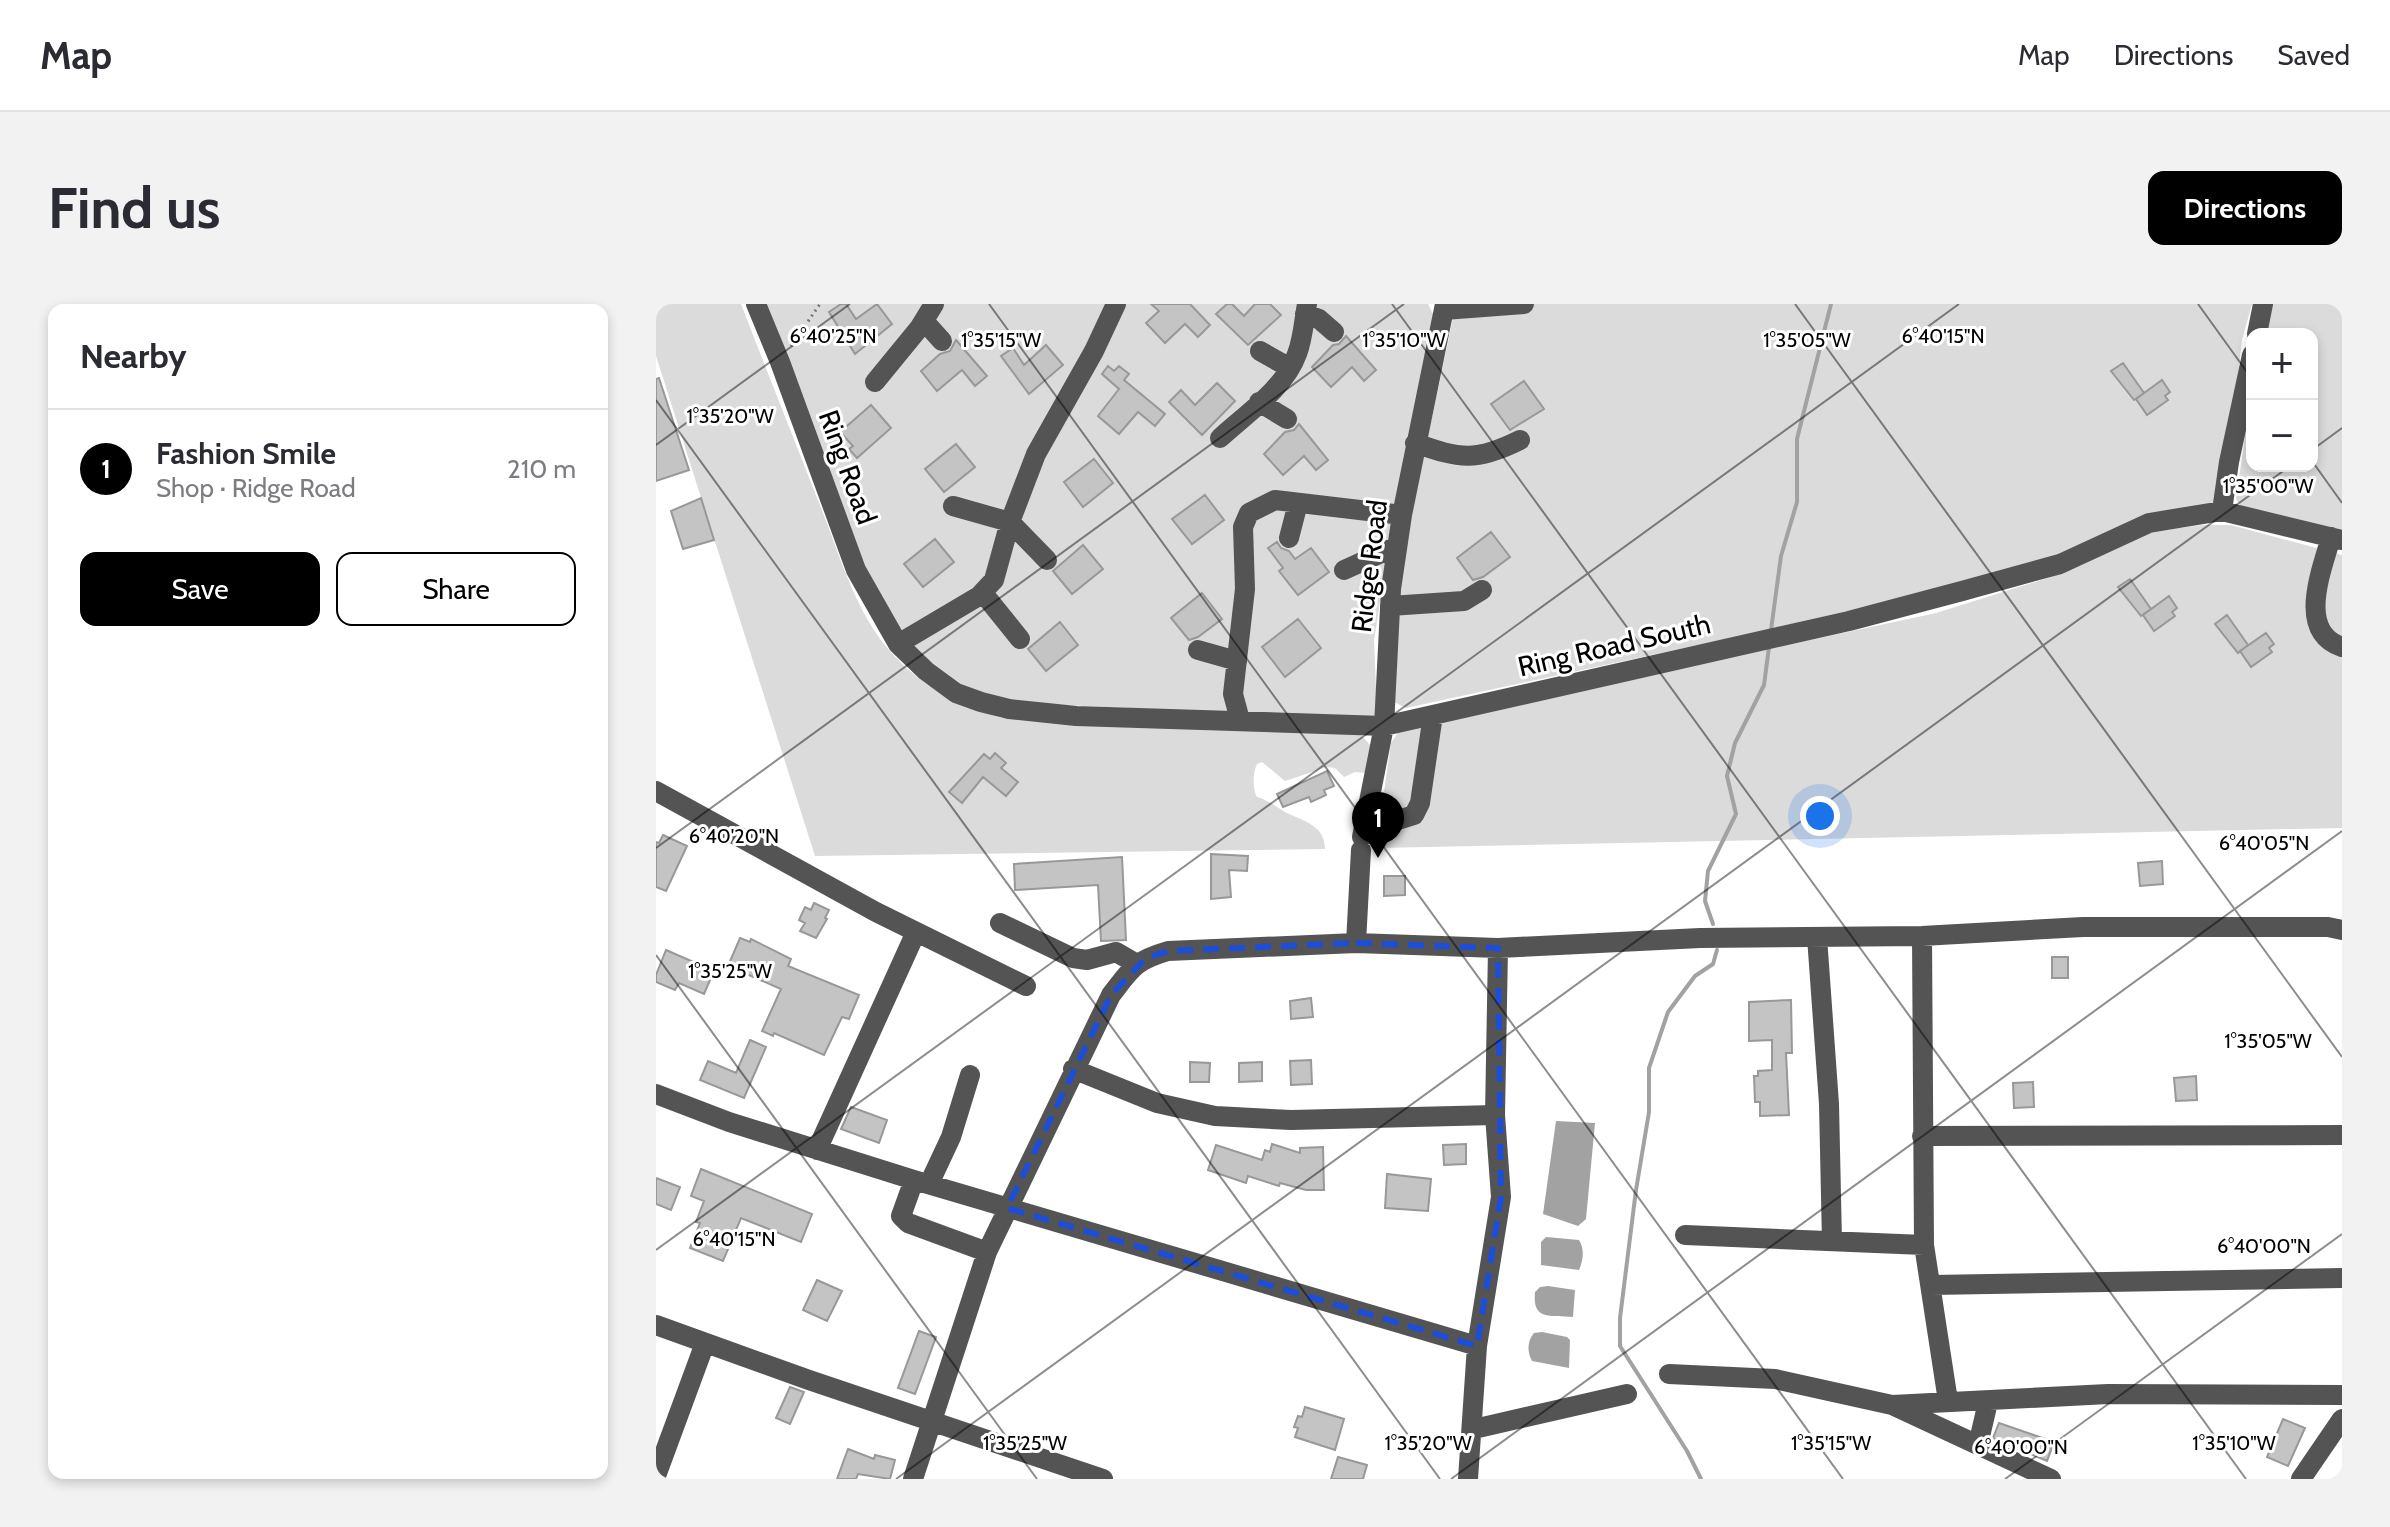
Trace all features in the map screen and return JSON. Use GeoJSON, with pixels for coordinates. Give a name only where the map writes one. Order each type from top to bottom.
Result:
{"type":"FeatureCollection","features":[{"type":"Feature","properties":{"kind":"street","name":"Ring Road"},"geometry":{"type":"LineString","coordinates":[[756,304],[856,570],[898,644]]}},
{"type":"Feature","properties":{"kind":"street"},"geometry":{"type":"LineString","coordinates":[[898,644],[989,587],[997,572],[1010,522],[1036,454],[1067,401],[1116,304]]}},
{"type":"Feature","properties":{"kind":"street"},"geometry":{"type":"LineString","coordinates":[[1444,307],[1524,304]]}},
{"type":"Feature","properties":{"kind":"street"},"geometry":{"type":"LineString","coordinates":[[2258,328],[2263,304]]}},
{"type":"Feature","properties":{"kind":"street","name":"Ridge Road"},"geometry":{"type":"LineString","coordinates":[[1356,943],[1361,844],[1384,726],[1390,606],[1397,546],[1444,307]]}},
{"type":"Feature","properties":{"kind":"street"},"geometry":{"type":"LineString","coordinates":[[1220,438],[1279,383],[1290,368],[1297,354],[1306,309],[1334,332]]}},
{"type":"Feature","properties":{"kind":"street"},"geometry":{"type":"LineString","coordinates":[[875,382],[929,312],[942,341]]}},
{"type":"Feature","properties":{"kind":"street"},"geometry":{"type":"LineString","coordinates":[[1260,351],[1290,368]]}},
{"type":"Feature","properties":{"kind":"street"},"geometry":{"type":"LineString","coordinates":[[2222,511],[2246,383]]}},
{"type":"Feature","properties":{"kind":"street"},"geometry":{"type":"LineString","coordinates":[[1259,402],[1287,419]]}},
{"type":"Feature","properties":{"kind":"street"},"geometry":{"type":"LineString","coordinates":[[1415,443],[1451,456],[1481,456],[1520,440]]}},
{"type":"Feature","properties":{"kind":"street"},"geometry":{"type":"LineString","coordinates":[[1240,720],[1233,694],[1245,589],[1243,527],[1249,513],[1275,500],[1402,515]]}},
{"type":"Feature","properties":{"kind":"street"},"geometry":{"type":"LineString","coordinates":[[1289,538],[1298,503]]}},
{"type":"Feature","properties":{"kind":"street"},"geometry":{"type":"LineString","coordinates":[[953,506],[1010,522],[1047,560]]}},
{"type":"Feature","properties":{"kind":"street","name":"Ring Road South"},"geometry":{"type":"LineString","coordinates":[[898,644],[926,671],[956,693],[1009,709],[1076,716],[1384,726],[1849,621],[2060,564],[2149,523],[2222,511],[2337,538]]}},
{"type":"Feature","properties":{"kind":"street"},"geometry":{"type":"LineString","coordinates":[[2337,538],[2314,598],[2316,615],[2326,638],[2342,647]]}},
{"type":"Feature","properties":{"kind":"street"},"geometry":{"type":"LineString","coordinates":[[1344,570],[1397,546]]}},
{"type":"Feature","properties":{"kind":"street"},"geometry":{"type":"LineString","coordinates":[[1390,606],[1464,601],[1482,590]]}},
{"type":"Feature","properties":{"kind":"street"},"geometry":{"type":"LineString","coordinates":[[983,593],[1020,639]]}},
{"type":"Feature","properties":{"kind":"street"},"geometry":{"type":"LineString","coordinates":[[1198,650],[1237,661]]}},
{"type":"Feature","properties":{"kind":"street"},"geometry":{"type":"LineString","coordinates":[[1367,815],[1398,820],[1414,815],[1420,803],[1433,715]]}},
{"type":"Feature","properties":{"kind":"street"},"geometry":{"type":"LineString","coordinates":[[656,791],[916,932],[1026,986]]}},
{"type":"Feature","properties":{"kind":"street"},"geometry":{"type":"LineString","coordinates":[[1000,923],[1073,958],[1087,960],[1116,952],[1135,963]]}},
{"type":"Feature","properties":{"kind":"street"},"geometry":{"type":"LineString","coordinates":[[913,1479],[987,1252],[1073,1069],[1111,995],[1135,963],[1168,951],[1356,943],[1498,948],[1700,938],[1922,936],[2083,927],[2328,927],[2342,930]]}},
{"type":"Feature","properties":{"kind":"street"},"geometry":{"type":"LineString","coordinates":[[817,1150],[916,932]]}},
{"type":"Feature","properties":{"kind":"street"},"geometry":{"type":"LineString","coordinates":[[1922,936],[1924,1245],[1948,1401]]}},
{"type":"Feature","properties":{"kind":"street"},"geometry":{"type":"LineString","coordinates":[[1817,937],[1829,1104],[1832,1242]]}},
{"type":"Feature","properties":{"kind":"street"},"geometry":{"type":"LineString","coordinates":[[1468,1479],[1474,1429],[1477,1346],[1501,1197],[1495,1115],[1498,948]]}},
{"type":"Feature","properties":{"kind":"street"},"geometry":{"type":"LineString","coordinates":[[1073,1069],[1157,1103],[1215,1116],[1291,1120],[1495,1115]]}},
{"type":"Feature","properties":{"kind":"street"},"geometry":{"type":"LineString","coordinates":[[970,1075],[951,1137],[901,1216],[908,1223],[987,1252]]}},
{"type":"Feature","properties":{"kind":"street"},"geometry":{"type":"LineString","coordinates":[[656,1094],[729,1122],[921,1182],[1477,1346]]}},
{"type":"Feature","properties":{"kind":"street"},"geometry":{"type":"LineString","coordinates":[[1922,1136],[2342,1135]]}},
{"type":"Feature","properties":{"kind":"street"},"geometry":{"type":"LineString","coordinates":[[1685,1235],[1924,1245]]}},
{"type":"Feature","properties":{"kind":"street"},"geometry":{"type":"LineString","coordinates":[[1931,1285],[2342,1278]]}},
{"type":"Feature","properties":{"kind":"street"},"geometry":{"type":"LineString","coordinates":[[656,1325],[930,1422],[1103,1479]]}},
{"type":"Feature","properties":{"kind":"street"},"geometry":{"type":"LineString","coordinates":[[656,1476],[705,1343]]}},
{"type":"Feature","properties":{"kind":"street"},"geometry":{"type":"LineString","coordinates":[[1669,1374],[1775,1379],[1892,1405],[2051,1479]]}},
{"type":"Feature","properties":{"kind":"street"},"geometry":{"type":"LineString","coordinates":[[1474,1429],[1627,1394]]}},
{"type":"Feature","properties":{"kind":"street"},"geometry":{"type":"LineString","coordinates":[[1892,1405],[2108,1394],[2342,1395]]}},
{"type":"Feature","properties":{"kind":"street"},"geometry":{"type":"LineString","coordinates":[[1978,1445],[1988,1402]]}},
{"type":"Feature","properties":{"kind":"street"},"geometry":{"type":"LineString","coordinates":[[2301,1479],[2342,1419]]}},
{"type":"Feature","properties":{"kind":"path"},"geometry":{"type":"LineString","coordinates":[[780,362],[820,304]]}},
{"type":"Feature","properties":{"kind":"highlighted area"},"geometry":{"type":"Polygon","coordinates":[[[1356,943],[1498,948],[1501,1197],[1477,1346],[1007,1208],[1111,995],[1146,958],[1168,951],[1356,943]]]}},
{"type":"Feature","properties":{"kind":"shaded area"},"geometry":{"type":"Polygon","coordinates":[[[656,304],[741,304],[858,602],[877,635],[913,674],[954,700],[1001,718],[1360,734],[1371,746],[1367,773],[1355,772],[1344,777],[1335,768],[1327,767],[1285,781],[1262,762],[1256,767],[1254,785],[1257,797],[1312,825],[1321,834],[1325,849],[815,856],[656,356],[656,304]]]}},
{"type":"Feature","properties":{"kind":"shaded area"},"geometry":{"type":"Polygon","coordinates":[[[763,304],[1428,304],[1436,320],[1396,500],[1374,640],[1377,714],[1343,717],[1016,703],[948,678],[907,640],[868,577],[763,304]]]}},
{"type":"Feature","properties":{"kind":"shaded area"},"geometry":{"type":"Polygon","coordinates":[[[1456,304],[2252,304],[2242,340],[2233,424],[2217,504],[2120,528],[2047,559],[1982,580],[1406,708],[1394,702],[1395,593],[1456,304]]]}},
{"type":"Feature","properties":{"kind":"shaded area"},"geometry":{"type":"Polygon","coordinates":[[[2271,304],[2342,304],[2342,531],[2243,509],[2236,499],[2246,430],[2246,472],[2318,472],[2318,328],[2265,328],[2271,304]]]}},
{"type":"Feature","properties":{"kind":"shaded area"},"geometry":{"type":"Polygon","coordinates":[[[2202,525],[2231,525],[2342,555],[2342,828],[1376,848],[1391,743],[1401,728],[1936,613],[2051,577],[2152,532],[2202,525]]]}},
{"type":"Feature","properties":{"kind":"shaded area"},"geometry":{"type":"Polygon","coordinates":[[[1556,1121],[1595,1123],[1586,1219],[1578,1226],[1543,1214],[1556,1121]]]}},
{"type":"Feature","properties":{"kind":"shaded area"},"geometry":{"type":"Polygon","coordinates":[[[1546,1237],[1579,1240],[1583,1255],[1579,1270],[1541,1265],[1541,1242],[1546,1237]]]}},
{"type":"Feature","properties":{"kind":"shaded area"},"geometry":{"type":"Polygon","coordinates":[[[1540,1287],[1575,1290],[1573,1317],[1544,1315],[1536,1308],[1535,1292],[1540,1287]]]}},
{"type":"Feature","properties":{"kind":"shaded area"},"geometry":{"type":"Polygon","coordinates":[[[1542,1332],[1570,1340],[1569,1368],[1532,1361],[1530,1339],[1534,1333],[1542,1332]]]}},
{"type":"Feature","properties":{"kind":"building"},"geometry":{"type":"Polygon","coordinates":[[[846,304],[856,319],[877,304],[892,324],[855,354],[829,312],[846,304]]]}},
{"type":"Feature","properties":{"kind":"building"},"geometry":{"type":"Polygon","coordinates":[[[1151,304],[1190,304],[1210,325],[1198,337],[1185,324],[1165,343],[1146,323],[1159,311],[1151,304]]]}},
{"type":"Feature","properties":{"kind":"building"},"geometry":{"type":"Polygon","coordinates":[[[1227,304],[1232,304],[1244,316],[1255,304],[1270,304],[1281,315],[1248,345],[1216,314],[1227,304]]]}},
{"type":"Feature","properties":{"kind":"building"},"geometry":{"type":"Polygon","coordinates":[[[1346,336],[1376,370],[1364,381],[1352,367],[1331,387],[1312,367],[1346,336]]]}},
{"type":"Feature","properties":{"kind":"building"},"geometry":{"type":"Polygon","coordinates":[[[956,340],[987,376],[975,386],[962,370],[937,391],[921,371],[940,354],[950,351],[956,340]]]}},
{"type":"Feature","properties":{"kind":"building"},"geometry":{"type":"Polygon","coordinates":[[[1046,345],[1063,365],[1029,394],[1001,356],[1013,348],[1024,365],[1046,345]]]}},
{"type":"Feature","properties":{"kind":"building"},"geometry":{"type":"Polygon","coordinates":[[[2123,363],[2144,393],[2134,400],[2111,371],[2123,363]]]}},
{"type":"Feature","properties":{"kind":"building"},"geometry":{"type":"Polygon","coordinates":[[[1108,366],[1114,371],[1119,366],[1129,374],[1124,380],[1165,414],[1155,426],[1138,412],[1119,434],[1098,416],[1119,389],[1102,374],[1108,366]]]}},
{"type":"Feature","properties":{"kind":"building"},"geometry":{"type":"Polygon","coordinates":[[[659,378],[689,470],[656,481],[656,379],[659,378]]]}},
{"type":"Feature","properties":{"kind":"building"},"geometry":{"type":"Polygon","coordinates":[[[2162,380],[2170,392],[2165,396],[2168,400],[2147,415],[2136,399],[2162,380]]]}},
{"type":"Feature","properties":{"kind":"building"},"geometry":{"type":"Polygon","coordinates":[[[1524,381],[1544,409],[1510,430],[1491,404],[1524,381]]]}},
{"type":"Feature","properties":{"kind":"building"},"geometry":{"type":"Polygon","coordinates":[[[1217,383],[1235,401],[1202,435],[1169,402],[1181,390],[1195,405],[1217,383]]]}},
{"type":"Feature","properties":{"kind":"building"},"geometry":{"type":"Polygon","coordinates":[[[871,405],[891,428],[857,458],[849,449],[853,446],[840,432],[871,405]]]}},
{"type":"Feature","properties":{"kind":"building"},"geometry":{"type":"Polygon","coordinates":[[[1299,424],[1328,460],[1316,470],[1304,456],[1283,475],[1264,454],[1285,432],[1294,430],[1299,424]]]}},
{"type":"Feature","properties":{"kind":"building"},"geometry":{"type":"Polygon","coordinates":[[[956,444],[975,467],[944,492],[925,469],[956,444]]]}},
{"type":"Feature","properties":{"kind":"building"},"geometry":{"type":"Polygon","coordinates":[[[1094,459],[1113,483],[1083,507],[1064,482],[1094,459]]]}},
{"type":"Feature","properties":{"kind":"building"},"geometry":{"type":"Polygon","coordinates":[[[1205,495],[1224,520],[1192,544],[1172,519],[1205,495]]]}},
{"type":"Feature","properties":{"kind":"building"},"geometry":{"type":"Polygon","coordinates":[[[701,498],[714,540],[683,549],[671,511],[701,498]]]}},
{"type":"Feature","properties":{"kind":"building"},"geometry":{"type":"Polygon","coordinates":[[[1491,532],[1510,557],[1483,577],[1473,580],[1457,558],[1491,532]]]}},
{"type":"Feature","properties":{"kind":"building"},"geometry":{"type":"Polygon","coordinates":[[[935,539],[954,562],[923,587],[904,564],[935,539]]]}},
{"type":"Feature","properties":{"kind":"building"},"geometry":{"type":"Polygon","coordinates":[[[1277,542],[1295,559],[1311,548],[1329,572],[1298,595],[1279,571],[1283,568],[1268,548],[1277,542]]]}},
{"type":"Feature","properties":{"kind":"building"},"geometry":{"type":"Polygon","coordinates":[[[1083,545],[1103,569],[1072,594],[1053,571],[1083,545]]]}},
{"type":"Feature","properties":{"kind":"building"},"geometry":{"type":"Polygon","coordinates":[[[2130,579],[2151,609],[2141,616],[2118,587],[2130,579]]]}},
{"type":"Feature","properties":{"kind":"building"},"geometry":{"type":"Polygon","coordinates":[[[1202,593],[1222,619],[1189,640],[1171,618],[1202,593]]]}},
{"type":"Feature","properties":{"kind":"building"},"geometry":{"type":"Polygon","coordinates":[[[2169,596],[2177,608],[2172,612],[2175,616],[2154,631],[2143,615],[2169,596]]]}},
{"type":"Feature","properties":{"kind":"building"},"geometry":{"type":"Polygon","coordinates":[[[2227,615],[2248,645],[2238,653],[2215,624],[2227,615]]]}},
{"type":"Feature","properties":{"kind":"building"},"geometry":{"type":"Polygon","coordinates":[[[1298,619],[1321,648],[1285,677],[1262,647],[1298,619]]]}},
{"type":"Feature","properties":{"kind":"building"},"geometry":{"type":"Polygon","coordinates":[[[1060,622],[1078,645],[1046,671],[1028,649],[1060,622]]]}},
{"type":"Feature","properties":{"kind":"building"},"geometry":{"type":"Polygon","coordinates":[[[2266,633],[2274,644],[2269,648],[2272,652],[2251,667],[2240,651],[2266,633]]]}},
{"type":"Feature","properties":{"kind":"building"},"geometry":{"type":"Polygon","coordinates":[[[995,753],[1006,763],[1001,768],[1018,782],[1006,796],[983,777],[962,803],[949,792],[984,754],[990,759],[995,753]]]}},
{"type":"Feature","properties":{"kind":"building"},"geometry":{"type":"Polygon","coordinates":[[[1327,771],[1334,786],[1324,790],[1326,795],[1311,802],[1309,797],[1283,807],[1277,794],[1327,771]]]}},
{"type":"Feature","properties":{"kind":"building"},"geometry":{"type":"Polygon","coordinates":[[[663,835],[687,846],[666,891],[656,887],[656,842],[659,843],[663,835]]]}},
{"type":"Feature","properties":{"kind":"building"},"geometry":{"type":"Polygon","coordinates":[[[1211,854],[1248,856],[1247,871],[1229,870],[1231,897],[1211,899],[1211,854]]]}},
{"type":"Feature","properties":{"kind":"building"},"geometry":{"type":"Polygon","coordinates":[[[1122,857],[1126,940],[1101,941],[1098,885],[1015,890],[1014,864],[1122,857]]]}},
{"type":"Feature","properties":{"kind":"building"},"geometry":{"type":"Polygon","coordinates":[[[2162,861],[2163,884],[2140,886],[2138,863],[2162,861]]]}},
{"type":"Feature","properties":{"kind":"building"},"geometry":{"type":"Polygon","coordinates":[[[1384,876],[1405,876],[1405,895],[1384,896],[1384,876]]]}},
{"type":"Feature","properties":{"kind":"building"},"geometry":{"type":"Polygon","coordinates":[[[814,903],[829,910],[816,938],[800,931],[805,923],[799,920],[805,907],[811,910],[814,903]]]}},
{"type":"Feature","properties":{"kind":"building"},"geometry":{"type":"Polygon","coordinates":[[[740,938],[750,942],[751,939],[791,959],[788,966],[859,995],[849,1019],[842,1017],[824,1055],[774,1033],[773,1036],[762,1031],[781,989],[728,966],[740,938]]]}},
{"type":"Feature","properties":{"kind":"building"},"geometry":{"type":"Polygon","coordinates":[[[666,950],[714,971],[704,994],[679,983],[675,990],[656,982],[666,950]]]}},
{"type":"Feature","properties":{"kind":"building"},"geometry":{"type":"Polygon","coordinates":[[[2052,957],[2068,957],[2068,978],[2052,978],[2052,957]]]}},
{"type":"Feature","properties":{"kind":"building"},"geometry":{"type":"Polygon","coordinates":[[[1311,998],[1313,1017],[1291,1019],[1290,1001],[1311,998]]]}},
{"type":"Feature","properties":{"kind":"building"},"geometry":{"type":"Polygon","coordinates":[[[1791,1000],[1792,1053],[1786,1053],[1789,1115],[1760,1116],[1760,1102],[1755,1102],[1754,1076],[1758,1076],[1758,1071],[1772,1070],[1772,1040],[1749,1041],[1749,1002],[1791,1000]]]}},
{"type":"Feature","properties":{"kind":"building"},"geometry":{"type":"Polygon","coordinates":[[[750,1040],[766,1047],[744,1098],[700,1080],[708,1061],[736,1073],[750,1040]]]}},
{"type":"Feature","properties":{"kind":"building"},"geometry":{"type":"Polygon","coordinates":[[[1311,1060],[1312,1084],[1291,1085],[1290,1061],[1311,1060]]]}},
{"type":"Feature","properties":{"kind":"building"},"geometry":{"type":"Polygon","coordinates":[[[1190,1062],[1210,1063],[1209,1082],[1190,1082],[1190,1062]]]}},
{"type":"Feature","properties":{"kind":"building"},"geometry":{"type":"Polygon","coordinates":[[[1262,1062],[1262,1081],[1239,1082],[1239,1063],[1262,1062]]]}},
{"type":"Feature","properties":{"kind":"building"},"geometry":{"type":"Polygon","coordinates":[[[2196,1076],[2197,1100],[2176,1101],[2174,1078],[2196,1076]]]}},
{"type":"Feature","properties":{"kind":"building"},"geometry":{"type":"Polygon","coordinates":[[[2033,1082],[2034,1107],[2014,1108],[2013,1083],[2033,1082]]]}},
{"type":"Feature","properties":{"kind":"building"},"geometry":{"type":"Polygon","coordinates":[[[851,1107],[887,1120],[879,1143],[841,1129],[851,1107]]]}},
{"type":"Feature","properties":{"kind":"building"},"geometry":{"type":"Polygon","coordinates":[[[1272,1144],[1300,1153],[1300,1148],[1323,1147],[1324,1190],[1306,1190],[1280,1183],[1279,1186],[1248,1176],[1246,1183],[1208,1170],[1216,1145],[1262,1160],[1265,1150],[1270,1152],[1272,1144]]]}},
{"type":"Feature","properties":{"kind":"building"},"geometry":{"type":"Polygon","coordinates":[[[1466,1144],[1466,1164],[1444,1165],[1443,1145],[1466,1144]]]}},
{"type":"Feature","properties":{"kind":"building"},"geometry":{"type":"Polygon","coordinates":[[[701,1169],[812,1214],[801,1242],[741,1218],[723,1261],[690,1248],[700,1223],[696,1222],[704,1201],[691,1196],[701,1169]]]}},
{"type":"Feature","properties":{"kind":"building"},"geometry":{"type":"Polygon","coordinates":[[[1387,1174],[1431,1179],[1428,1211],[1385,1208],[1387,1174]]]}},
{"type":"Feature","properties":{"kind":"building"},"geometry":{"type":"Polygon","coordinates":[[[656,1178],[680,1187],[671,1210],[656,1204],[656,1178]]]}},
{"type":"Feature","properties":{"kind":"building"},"geometry":{"type":"Polygon","coordinates":[[[817,1280],[842,1291],[827,1321],[803,1310],[817,1280]]]}},
{"type":"Feature","properties":{"kind":"building"},"geometry":{"type":"Polygon","coordinates":[[[919,1331],[936,1337],[915,1394],[898,1388],[919,1331]]]}},
{"type":"Feature","properties":{"kind":"building"},"geometry":{"type":"Polygon","coordinates":[[[790,1387],[804,1392],[790,1424],[776,1418],[790,1387]]]}},
{"type":"Feature","properties":{"kind":"building"},"geometry":{"type":"Polygon","coordinates":[[[1305,1407],[1344,1419],[1335,1450],[1295,1437],[1298,1428],[1294,1427],[1305,1407]]]}},
{"type":"Feature","properties":{"kind":"building"},"geometry":{"type":"Polygon","coordinates":[[[2283,1419],[2305,1428],[2288,1466],[2267,1457],[2283,1419]]]}},
{"type":"Feature","properties":{"kind":"building"},"geometry":{"type":"Polygon","coordinates":[[[1999,1423],[2054,1442],[2047,1461],[1993,1438],[1999,1423]]]}},
{"type":"Feature","properties":{"kind":"building"},"geometry":{"type":"Polygon","coordinates":[[[848,1449],[874,1459],[875,1455],[895,1460],[890,1479],[858,1474],[856,1479],[837,1479],[848,1449]]]}},
{"type":"Feature","properties":{"kind":"building"},"geometry":{"type":"Polygon","coordinates":[[[1338,1457],[1367,1465],[1363,1479],[1331,1479],[1338,1457]]]}},
{"type":"Feature","properties":{"kind":"waterway"},"geometry":{"type":"LineString","coordinates":[[1771,630],[1781,556],[1797,502],[1797,439],[1831,304]]}},
{"type":"Feature","properties":{"kind":"waterway"},"geometry":{"type":"LineString","coordinates":[[1713,924],[1705,901],[1708,871],[1736,814],[1727,776],[1735,743],[1764,685],[1769,647]]}},
{"type":"Feature","properties":{"kind":"waterway"},"geometry":{"type":"LineString","coordinates":[[1701,1479],[1687,1451],[1620,1346],[1620,1318],[1649,1112],[1649,1068],[1668,1012],[1695,976],[1713,964],[1717,950]]}},
{"type":"Feature","properties":{"kind":"place","name":"Fashion Smile"},"geometry":{"type":"Point","coordinates":[1378,858]}}]}
